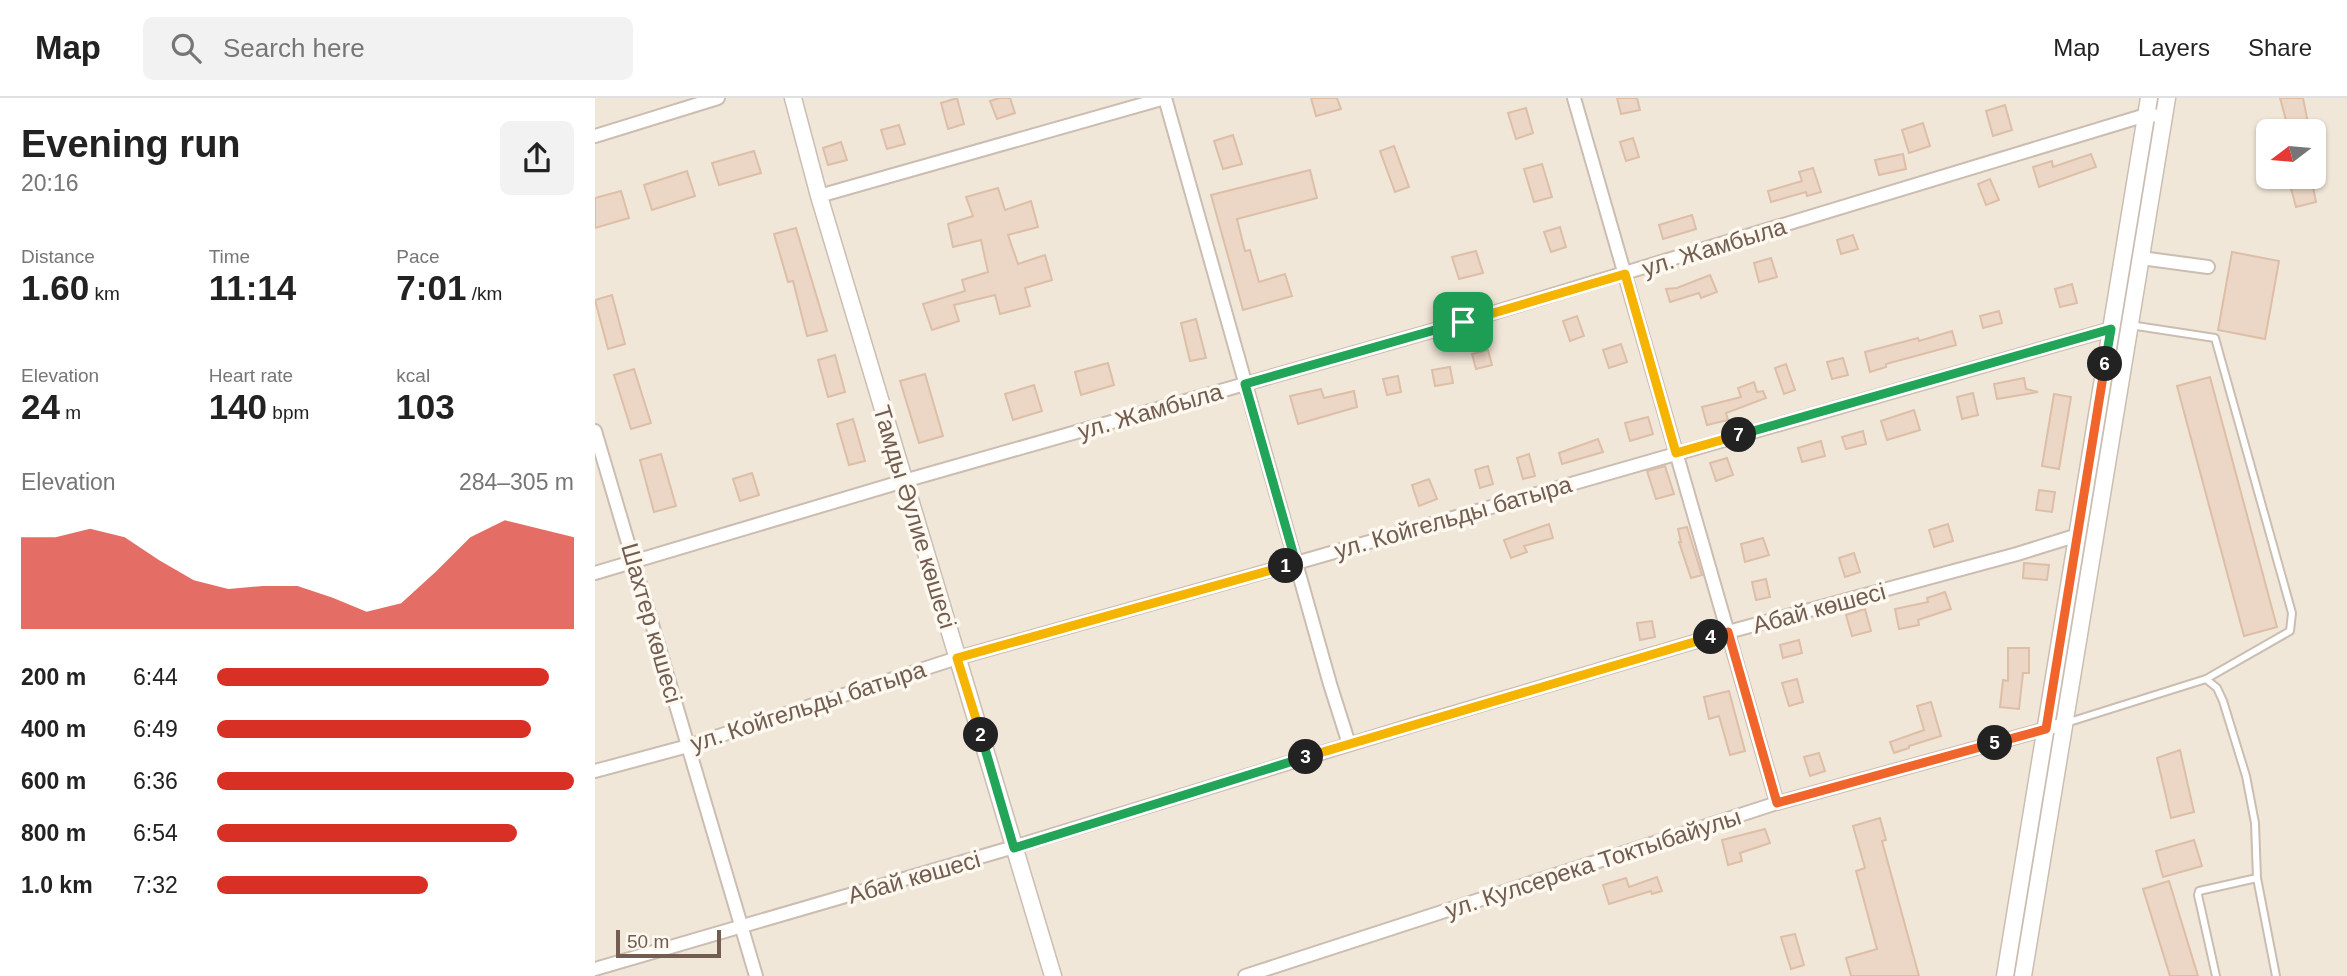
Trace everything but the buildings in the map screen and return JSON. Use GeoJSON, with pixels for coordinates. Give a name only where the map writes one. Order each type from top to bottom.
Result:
{"type":"FeatureCollection","features":[{"type":"Feature","properties":{"kind":"street"},"geometry":{"type":"LineString","coordinates":[[595,136],[718,98]]}},
{"type":"Feature","properties":{"kind":"street","name":"Тамды Әулие көшесі"},"geometry":{"type":"LineString","coordinates":[[793,98],[819,196],[1052,976]]}},
{"type":"Feature","properties":{"kind":"street"},"geometry":{"type":"LineString","coordinates":[[819,196],[1165,98],[1349,744]]}},
{"type":"Feature","properties":{"kind":"street"},"geometry":{"type":"LineString","coordinates":[[1573,98],[1777,803]]}},
{"type":"Feature","properties":{"kind":"street"},"geometry":{"type":"LineString","coordinates":[[2005,976],[2149,98]]}},
{"type":"Feature","properties":{"kind":"street"},"geometry":{"type":"LineString","coordinates":[[2023,976],[2167,98]]}},
{"type":"Feature","properties":{"kind":"street"},"geometry":{"type":"LineString","coordinates":[[2146,115],[2164,116]]}},
{"type":"Feature","properties":{"kind":"street","name":"ул. Жамбыла"},"geometry":{"type":"LineString","coordinates":[[595,573],[904,481],[1625,274],[2146,115]]}},
{"type":"Feature","properties":{"kind":"street"},"geometry":{"type":"LineString","coordinates":[[2141,258],[2208,267]]}},
{"type":"Feature","properties":{"kind":"street","name":"ул. Койгельды батыра"},"geometry":{"type":"LineString","coordinates":[[595,771],[688,746],[957,658],[2111,329]]}},
{"type":"Feature","properties":{"kind":"street","name":"Шахтер көшесі"},"geometry":{"type":"LineString","coordinates":[[595,431],[756,976]]}},
{"type":"Feature","properties":{"kind":"street","name":"Абай көшесі"},"geometry":{"type":"LineString","coordinates":[[595,969],[1014,848],[1349,744],[1728,632],[2078,535]]}},
{"type":"Feature","properties":{"kind":"street","name":"ул. Кулсерека Токтыбайулы"},"geometry":{"type":"LineString","coordinates":[[1245,976],[1777,803],[2064,724]]}},
{"type":"Feature","properties":{"kind":"lane"},"geometry":{"type":"LineString","coordinates":[[2064,724],[2206,679],[2290,631],[2292,613],[2215,338],[2130,324]]}},
{"type":"Feature","properties":{"kind":"lane"},"geometry":{"type":"LineString","coordinates":[[2206,679],[2217,688],[2223,701],[2246,776],[2255,823],[2257,878],[2276,976]]}},
{"type":"Feature","properties":{"kind":"lane"},"geometry":{"type":"LineString","coordinates":[[2215,976],[2199,891],[2257,878]]}},
{"type":"Feature","properties":{"kind":"shaded area"},"geometry":{"type":"Polygon","coordinates":[[[595,98],[2347,98],[2347,976],[595,976],[595,98]]]}},
{"type":"Feature","properties":{"kind":"route"},"geometry":{"type":"LineString","coordinates":[[1625,274],[1676,453],[2111,329],[2046,729],[1777,803],[1728,632],[1426,720],[1014,848],[957,658],[1296,563],[1245,384],[1463,322],[1625,274]]}}]}
